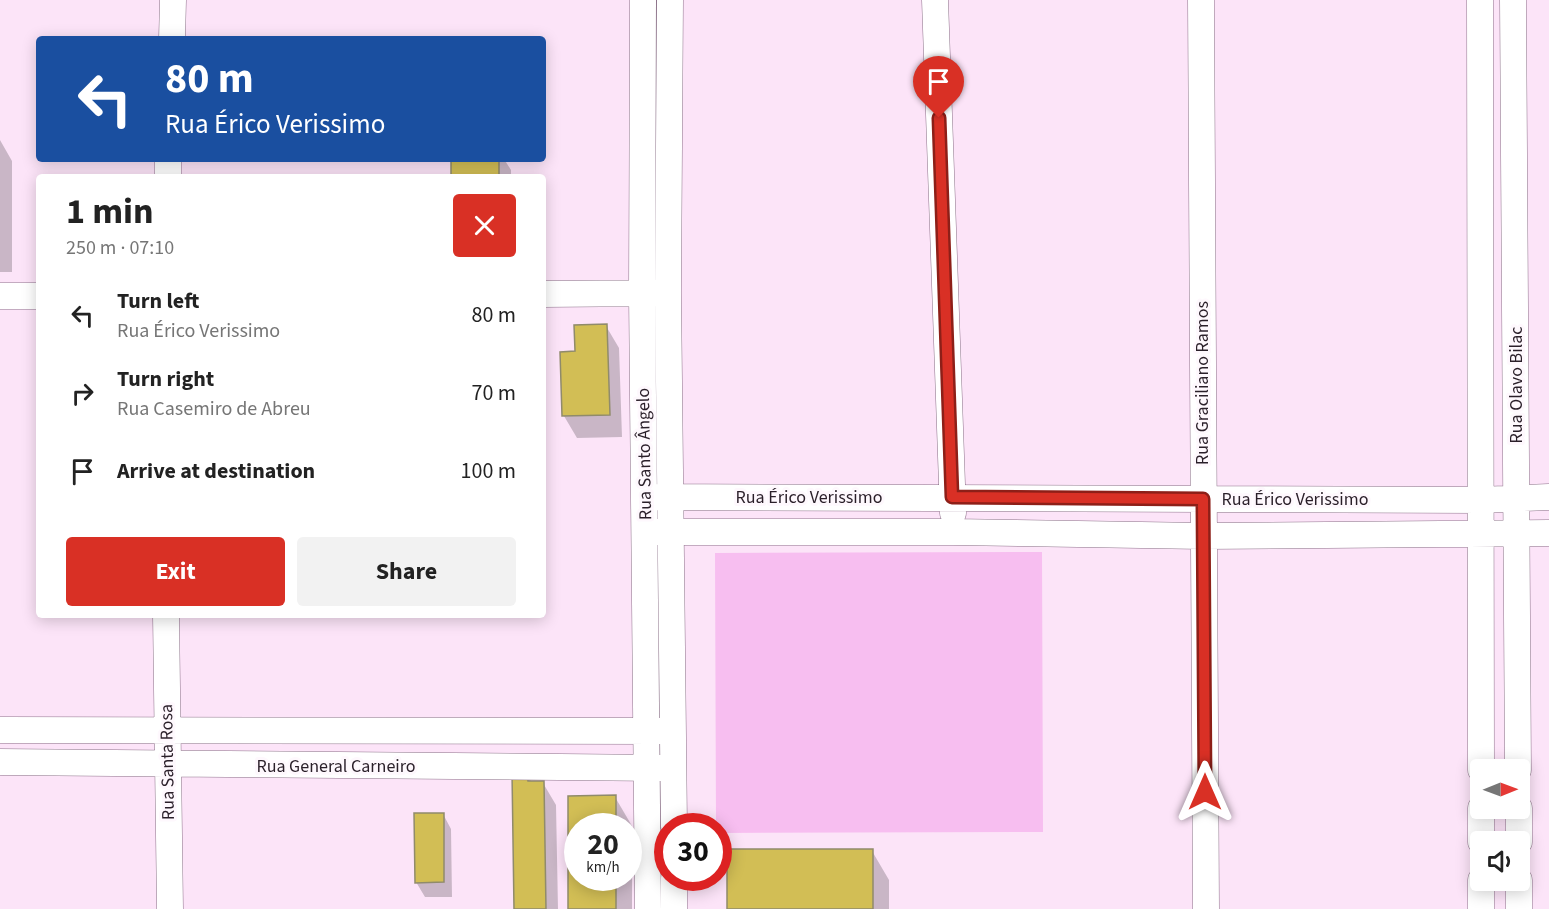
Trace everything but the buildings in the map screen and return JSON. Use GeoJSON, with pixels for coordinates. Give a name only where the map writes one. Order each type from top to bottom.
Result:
{"type":"FeatureCollection","features":[{"type":"Feature","properties":{"kind":"street"},"geometry":{"type":"LineString","coordinates":[[172,36],[173,0]]}},
{"type":"Feature","properties":{"kind":"street","name":"Rua Santo Ângelo"},"geometry":{"type":"LineString","coordinates":[[643,0],[642,294],[648,909]]}},
{"type":"Feature","properties":{"kind":"street","name":"Rua Santo Ângelo"},"geometry":{"type":"LineString","coordinates":[[670,0],[668,292],[674,813]]}},
{"type":"Feature","properties":{"kind":"street"},"geometry":{"type":"LineString","coordinates":[[935,0],[953,532]]}},
{"type":"Feature","properties":{"kind":"street","name":"Rua Graciliano Ramos"},"geometry":{"type":"LineString","coordinates":[[1201,0],[1206,909]]}},
{"type":"Feature","properties":{"kind":"street","name":"Rua Olavo Bilac"},"geometry":{"type":"LineString","coordinates":[[1480,0],[1481,759]]}},
{"type":"Feature","properties":{"kind":"street","name":"Rua Olavo Bilac"},"geometry":{"type":"LineString","coordinates":[[1513,0],[1518,759]]}},
{"type":"Feature","properties":{"kind":"street"},"geometry":{"type":"LineString","coordinates":[[546,294],[668,292]]}},
{"type":"Feature","properties":{"kind":"street"},"geometry":{"type":"LineString","coordinates":[[0,296],[36,296]]}},
{"type":"Feature","properties":{"kind":"street","name":"Rua Érico Verissimo"},"geometry":{"type":"LineString","coordinates":[[645,496],[1481,500],[1549,497]]}},
{"type":"Feature","properties":{"kind":"street"},"geometry":{"type":"LineString","coordinates":[[645,532],[953,532],[1203,536],[1549,532]]}},
{"type":"Feature","properties":{"kind":"street","name":"Rua Santa Rosa"},"geometry":{"type":"LineString","coordinates":[[166,618],[170,909]]}},
{"type":"Feature","properties":{"kind":"street"},"geometry":{"type":"LineString","coordinates":[[0,730],[673,731]]}},
{"type":"Feature","properties":{"kind":"street","name":"Rua General Carneiro"},"geometry":{"type":"LineString","coordinates":[[0,762],[673,768]]}},
{"type":"Feature","properties":{"kind":"street"},"geometry":{"type":"LineString","coordinates":[[674,891],[674,909]]}},
{"type":"Feature","properties":{"kind":"street"},"geometry":{"type":"LineString","coordinates":[[1481,891],[1481,909]]}},
{"type":"Feature","properties":{"kind":"street"},"geometry":{"type":"LineString","coordinates":[[1519,891],[1519,909]]}},
{"type":"Feature","properties":{"kind":"shaded area"},"geometry":{"type":"Polygon","coordinates":[[[1042,552],[1043,832],[732,833],[732,813],[716,813],[715,553],[1042,552]]]}},
{"type":"Feature","properties":{"kind":"route"},"geometry":{"type":"LineString","coordinates":[[939,118],[952,497],[1203,499],[1205,792]]}}]}
